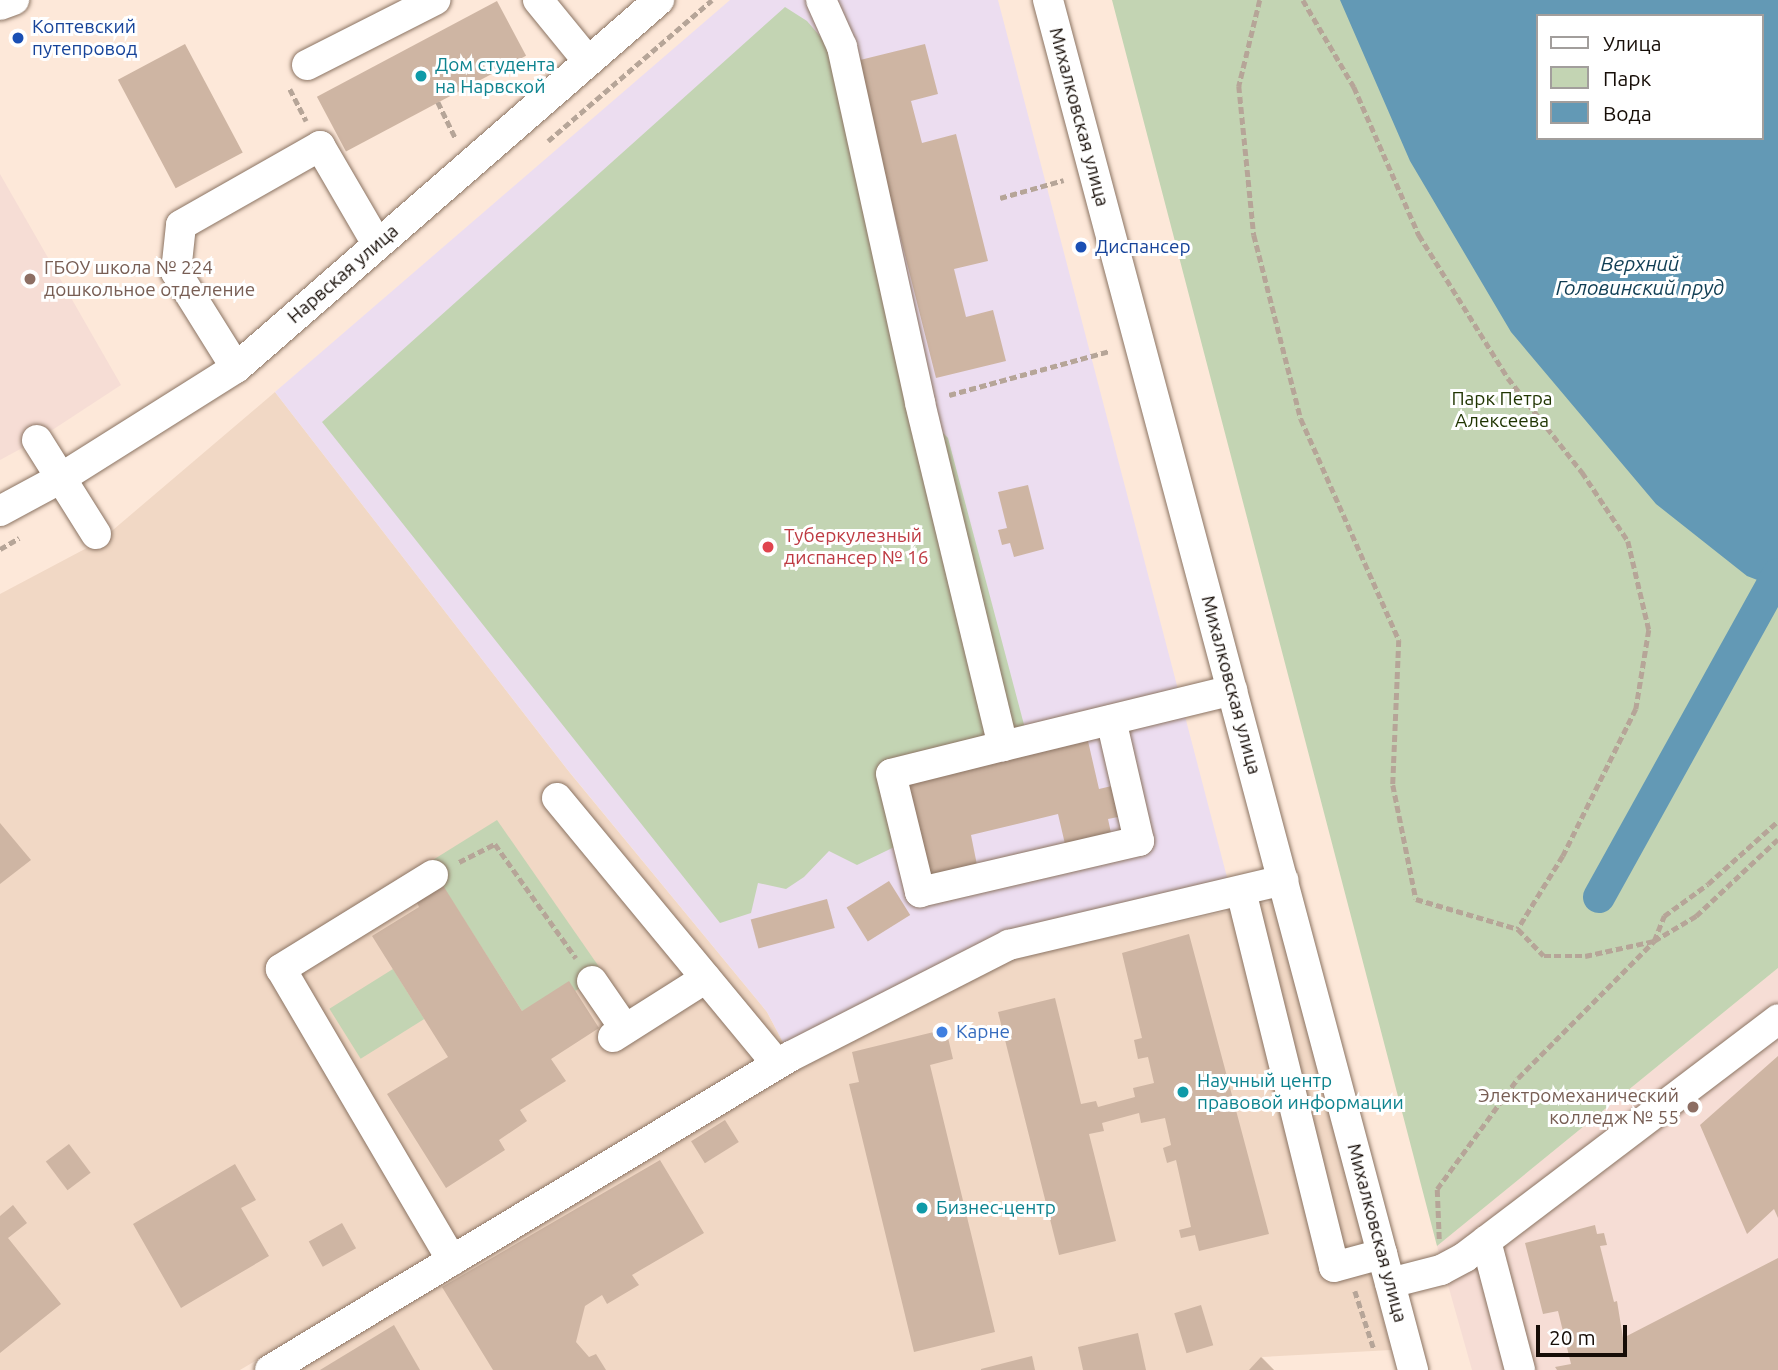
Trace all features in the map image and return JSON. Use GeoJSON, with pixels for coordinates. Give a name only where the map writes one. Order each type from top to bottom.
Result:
{"type":"FeatureCollection","features":[{"type":"Feature","properties":{"kind":"street"},"geometry":{"type":"LineString","coordinates":[[0,5],[14,0]]}},
{"type":"Feature","properties":{"kind":"street"},"geometry":{"type":"LineString","coordinates":[[307,65],[435,0]]}},
{"type":"Feature","properties":{"kind":"street"},"geometry":{"type":"LineString","coordinates":[[538,0],[588,61]]}},
{"type":"Feature","properties":{"kind":"street","name":"Нарвская улица"},"geometry":{"type":"LineString","coordinates":[[0,511],[61,478],[236,368],[659,0]]}},
{"type":"Feature","properties":{"kind":"street"},"geometry":{"type":"LineString","coordinates":[[821,0],[842,47],[920,403],[1003,746]]}},
{"type":"Feature","properties":{"kind":"street","name":"Михалковская улица"},"geometry":{"type":"LineString","coordinates":[[1048,0],[1413,1370]]}},
{"type":"Feature","properties":{"kind":"street"},"geometry":{"type":"LineString","coordinates":[[236,368],[176,272],[181,225],[320,146],[377,244]]}},
{"type":"Feature","properties":{"kind":"street"},"geometry":{"type":"LineString","coordinates":[[37,440],[96,534]]}},
{"type":"Feature","properties":{"kind":"street"},"geometry":{"type":"LineString","coordinates":[[1111,720],[1139,841],[920,892],[891,774],[1232,690]]}},
{"type":"Feature","properties":{"kind":"street"},"geometry":{"type":"LineString","coordinates":[[557,798],[706,978],[768,1075]]}},
{"type":"Feature","properties":{"kind":"street"},"geometry":{"type":"LineString","coordinates":[[433,875],[281,969],[452,1261]]}},
{"type":"Feature","properties":{"kind":"street"},"geometry":{"type":"LineString","coordinates":[[270,1370],[768,1075],[1009,945],[1283,880]]}},
{"type":"Feature","properties":{"kind":"street"},"geometry":{"type":"LineString","coordinates":[[1241,891],[1334,1267],[1382,1254]]}},
{"type":"Feature","properties":{"kind":"street"},"geometry":{"type":"LineString","coordinates":[[592,981],[619,1033],[706,978]]}},
{"type":"Feature","properties":{"kind":"street"},"geometry":{"type":"LineString","coordinates":[[1390,1283],[1441,1270],[1486,1241],[1778,1019]]}},
{"type":"Feature","properties":{"kind":"street"},"geometry":{"type":"LineString","coordinates":[[1486,1241],[1520,1370]]}},
{"type":"Feature","properties":{"kind":"path"},"geometry":{"type":"LineString","coordinates":[[1260,0],[1239,86],[1254,235],[1301,419],[1399,640],[1393,785],[1416,899],[1518,929],[1544,956],[1585,956],[1654,941]]}},
{"type":"Feature","properties":{"kind":"path"},"geometry":{"type":"LineString","coordinates":[[1303,0],[1354,87],[1419,235],[1508,378],[1582,472],[1628,541],[1649,630],[1636,709],[1563,856],[1518,929]]}},
{"type":"Feature","properties":{"kind":"path"},"geometry":{"type":"LineString","coordinates":[[438,102],[457,140]]}},
{"type":"Feature","properties":{"kind":"path"},"geometry":{"type":"LineString","coordinates":[[1000,198],[1064,180]]}},
{"type":"Feature","properties":{"kind":"path"},"geometry":{"type":"LineString","coordinates":[[920,403],[1110,351]]}},
{"type":"Feature","properties":{"kind":"path"},"geometry":{"type":"LineString","coordinates":[[1654,941],[1664,916],[1709,884],[1778,821]]}},
{"type":"Feature","properties":{"kind":"path"},"geometry":{"type":"LineString","coordinates":[[1441,1270],[1437,1189],[1518,1078],[1654,941],[1696,916],[1778,839]]}},
{"type":"Feature","properties":{"kind":"path"},"geometry":{"type":"LineString","coordinates":[[433,875],[495,844],[592,981]]}},
{"type":"Feature","properties":{"kind":"shaded area","name":"Туберкулезный диспансер № 16"},"geometry":{"type":"Polygon","coordinates":[[[730,0],[998,0],[1228,881],[1004,934],[785,1046],[767,1012],[567,769],[275,392],[730,0]]]}},
{"type":"Feature","properties":{"kind":"shaded area","name":"ГБОУ школа № 224 дошкольное отделение"},"geometry":{"type":"Polygon","coordinates":[[[0,174],[121,385],[37,440],[0,460],[0,174]]]}},
{"type":"Feature","properties":{"kind":"shaded area"},"geometry":{"type":"Polygon","coordinates":[[[275,392],[570,773],[767,1012],[785,1046],[240,1370],[0,1370],[0,594],[100,541],[275,392]]]}},
{"type":"Feature","properties":{"kind":"shaded area"},"geometry":{"type":"Polygon","coordinates":[[[1275,901],[1391,1350],[1262,1357],[1274,1370],[298,1370],[797,1069],[1011,959],[1275,901]]]}},
{"type":"Feature","properties":{"kind":"shaded area","name":"Электромеханический колледж № 55"},"geometry":{"type":"Polygon","coordinates":[[[1778,968],[1778,1370],[1472,1370],[1437,1246],[1778,968]]]}},
{"type":"Feature","properties":{"kind":"green space","name":"Парк Петра Алексеева"},"geometry":{"type":"Polygon","coordinates":[[[1112,0],[1778,0],[1778,968],[1437,1246],[1112,0]]]}},
{"type":"Feature","properties":{"kind":"green space"},"geometry":{"type":"Polygon","coordinates":[[[785,7],[807,21],[831,49],[919,409],[948,438],[1027,736],[902,771],[913,838],[857,865],[829,851],[804,877],[786,889],[758,883],[751,913],[720,923],[322,422],[785,7]]]}},
{"type":"Feature","properties":{"kind":"green space"},"geometry":{"type":"Polygon","coordinates":[[[497,820],[604,974],[575,991],[522,1011],[428,863],[497,820]]]}},
{"type":"Feature","properties":{"kind":"green space"},"geometry":{"type":"Polygon","coordinates":[[[393,969],[424,1019],[361,1059],[329,1009],[393,969]]]}},
{"type":"Feature","properties":{"kind":"water","name":"Верхний Головинский пруд"},"geometry":{"type":"Polygon","coordinates":[[[1340,0],[1778,0],[1778,588],[1747,576],[1656,504],[1511,332],[1410,161],[1340,0]]]}},
{"type":"Feature","properties":{"kind":"building","name":"Дом студента на Нарвской"},"geometry":{"type":"Polygon","coordinates":[[[497,1],[526,56],[346,152],[317,97],[497,1]]]}},
{"type":"Feature","properties":{"kind":"building"},"geometry":{"type":"Polygon","coordinates":[[[185,44],[243,153],[176,188],[118,80],[185,44]]]}},
{"type":"Feature","properties":{"kind":"building"},"geometry":{"type":"Polygon","coordinates":[[[925,44],[938,94],[911,101],[922,143],[956,134],[988,261],[954,269],[966,317],[993,310],[1006,361],[936,378],[856,61],[925,44]]]}},
{"type":"Feature","properties":{"kind":"building"},"geometry":{"type":"Polygon","coordinates":[[[1028,485],[1044,549],[1014,557],[1010,543],[1002,545],[998,530],[1007,528],[998,492],[1028,485]]]}},
{"type":"Feature","properties":{"kind":"building"},"geometry":{"type":"Polygon","coordinates":[[[1088,741],[1099,789],[1116,785],[1123,816],[1108,819],[1111,833],[1065,844],[1058,814],[971,835],[977,865],[931,876],[909,784],[1088,741]]]}},
{"type":"Feature","properties":{"kind":"building"},"geometry":{"type":"Polygon","coordinates":[[[0,823],[31,860],[0,884],[0,823]]]}},
{"type":"Feature","properties":{"kind":"building"},"geometry":{"type":"Polygon","coordinates":[[[439,879],[522,1011],[569,981],[599,1028],[551,1059],[566,1081],[520,1110],[527,1121],[499,1140],[505,1150],[446,1188],[387,1094],[448,1057],[372,936],[419,907],[414,896],[439,879]]]}},
{"type":"Feature","properties":{"kind":"building"},"geometry":{"type":"Polygon","coordinates":[[[889,881],[910,915],[868,941],[847,907],[889,881]]]}},
{"type":"Feature","properties":{"kind":"building"},"geometry":{"type":"Polygon","coordinates":[[[827,899],[835,928],[758,948],[751,919],[827,899]]]}},
{"type":"Feature","properties":{"kind":"building","name":"Научный центр правовой информации"},"geometry":{"type":"Polygon","coordinates":[[[1189,934],[1269,1234],[1199,1251],[1195,1235],[1181,1238],[1179,1230],[1191,1227],[1176,1160],[1167,1163],[1163,1148],[1171,1145],[1165,1118],[1141,1123],[1139,1113],[1102,1123],[1104,1131],[1089,1134],[1116,1241],[1059,1255],[998,1012],[1055,998],[1081,1104],[1096,1101],[1098,1107],[1135,1097],[1133,1088],[1154,1083],[1148,1057],[1138,1059],[1134,1040],[1142,1038],[1122,953],[1189,934]]]}},
{"type":"Feature","properties":{"kind":"building","name":"Бизнес-центр"},"geometry":{"type":"Polygon","coordinates":[[[946,1029],[953,1059],[930,1065],[995,1332],[914,1352],[849,1084],[859,1082],[852,1052],[946,1029]]]}},
{"type":"Feature","properties":{"kind":"building"},"geometry":{"type":"Polygon","coordinates":[[[1778,1056],[1778,1218],[1774,1209],[1747,1234],[1700,1125],[1778,1056]]]}},
{"type":"Feature","properties":{"kind":"building"},"geometry":{"type":"Polygon","coordinates":[[[725,1120],[739,1142],[705,1163],[691,1141],[725,1120]]]}},
{"type":"Feature","properties":{"kind":"building"},"geometry":{"type":"Polygon","coordinates":[[[69,1144],[91,1173],[68,1190],[46,1161],[69,1144]]]}},
{"type":"Feature","properties":{"kind":"building"},"geometry":{"type":"Polygon","coordinates":[[[660,1160],[704,1233],[632,1275],[639,1285],[607,1304],[602,1295],[585,1306],[576,1342],[589,1357],[596,1354],[606,1370],[493,1370],[442,1287],[660,1160]]]}},
{"type":"Feature","properties":{"kind":"building"},"geometry":{"type":"Polygon","coordinates":[[[235,1164],[256,1200],[241,1208],[269,1256],[181,1308],[133,1224],[235,1164]]]}},
{"type":"Feature","properties":{"kind":"building"},"geometry":{"type":"Polygon","coordinates":[[[13,1205],[27,1223],[8,1238],[61,1304],[0,1353],[0,1216],[13,1205]]]}},
{"type":"Feature","properties":{"kind":"building"},"geometry":{"type":"Polygon","coordinates":[[[342,1223],[356,1248],[323,1267],[309,1241],[342,1223]]]}},
{"type":"Feature","properties":{"kind":"building"},"geometry":{"type":"Polygon","coordinates":[[[1595,1225],[1597,1234],[1604,1233],[1607,1245],[1600,1246],[1614,1302],[1617,1301],[1623,1338],[1778,1258],[1778,1370],[1557,1370],[1555,1367],[1571,1364],[1558,1311],[1543,1314],[1525,1243],[1595,1225]]]}},
{"type":"Feature","properties":{"kind":"building"},"geometry":{"type":"Polygon","coordinates":[[[1201,1305],[1213,1345],[1187,1353],[1174,1313],[1201,1305]]]}},
{"type":"Feature","properties":{"kind":"building"},"geometry":{"type":"Polygon","coordinates":[[[394,1325],[420,1370],[320,1370],[394,1325]]]}},
{"type":"Feature","properties":{"kind":"building"},"geometry":{"type":"Polygon","coordinates":[[[1138,1333],[1146,1370],[1083,1370],[1078,1347],[1138,1333]]]}},
{"type":"Feature","properties":{"kind":"building"},"geometry":{"type":"Polygon","coordinates":[[[1032,1356],[1035,1370],[981,1370],[981,1369],[1032,1356]]]}},
{"type":"Feature","properties":{"kind":"building"},"geometry":{"type":"Polygon","coordinates":[[[1261,1357],[1274,1370],[1249,1370],[1261,1357]]]}},
{"type":"Feature","properties":{"kind":"waterway"},"geometry":{"type":"LineString","coordinates":[[1599,897],[1778,574]]}},
{"type":"Feature","properties":{"kind":"place","name":"Коптевский путепровод"},"geometry":{"type":"Point","coordinates":[18,38]}},
{"type":"Feature","properties":{"kind":"place","name":"Дом студента на Нарвской"},"geometry":{"type":"Point","coordinates":[421,76]}},
{"type":"Feature","properties":{"kind":"place","name":"Диспансер"},"geometry":{"type":"Point","coordinates":[1081,247]}},
{"type":"Feature","properties":{"kind":"place","name":"ГБОУ школа № 224 дошкольное отделение"},"geometry":{"type":"Point","coordinates":[30,279]}},
{"type":"Feature","properties":{"kind":"place","name":"Туберкулезный диспансер № 16"},"geometry":{"type":"Point","coordinates":[768,547]}},
{"type":"Feature","properties":{"kind":"place","name":"Карне"},"geometry":{"type":"Point","coordinates":[942,1032]}},
{"type":"Feature","properties":{"kind":"place","name":"Научный центр правовой информации"},"geometry":{"type":"Point","coordinates":[1183,1092]}},
{"type":"Feature","properties":{"kind":"place","name":"Электромеханический колледж № 55"},"geometry":{"type":"Point","coordinates":[1693,1107]}},
{"type":"Feature","properties":{"kind":"place","name":"Бизнес-центр"},"geometry":{"type":"Point","coordinates":[922,1208]}}]}
